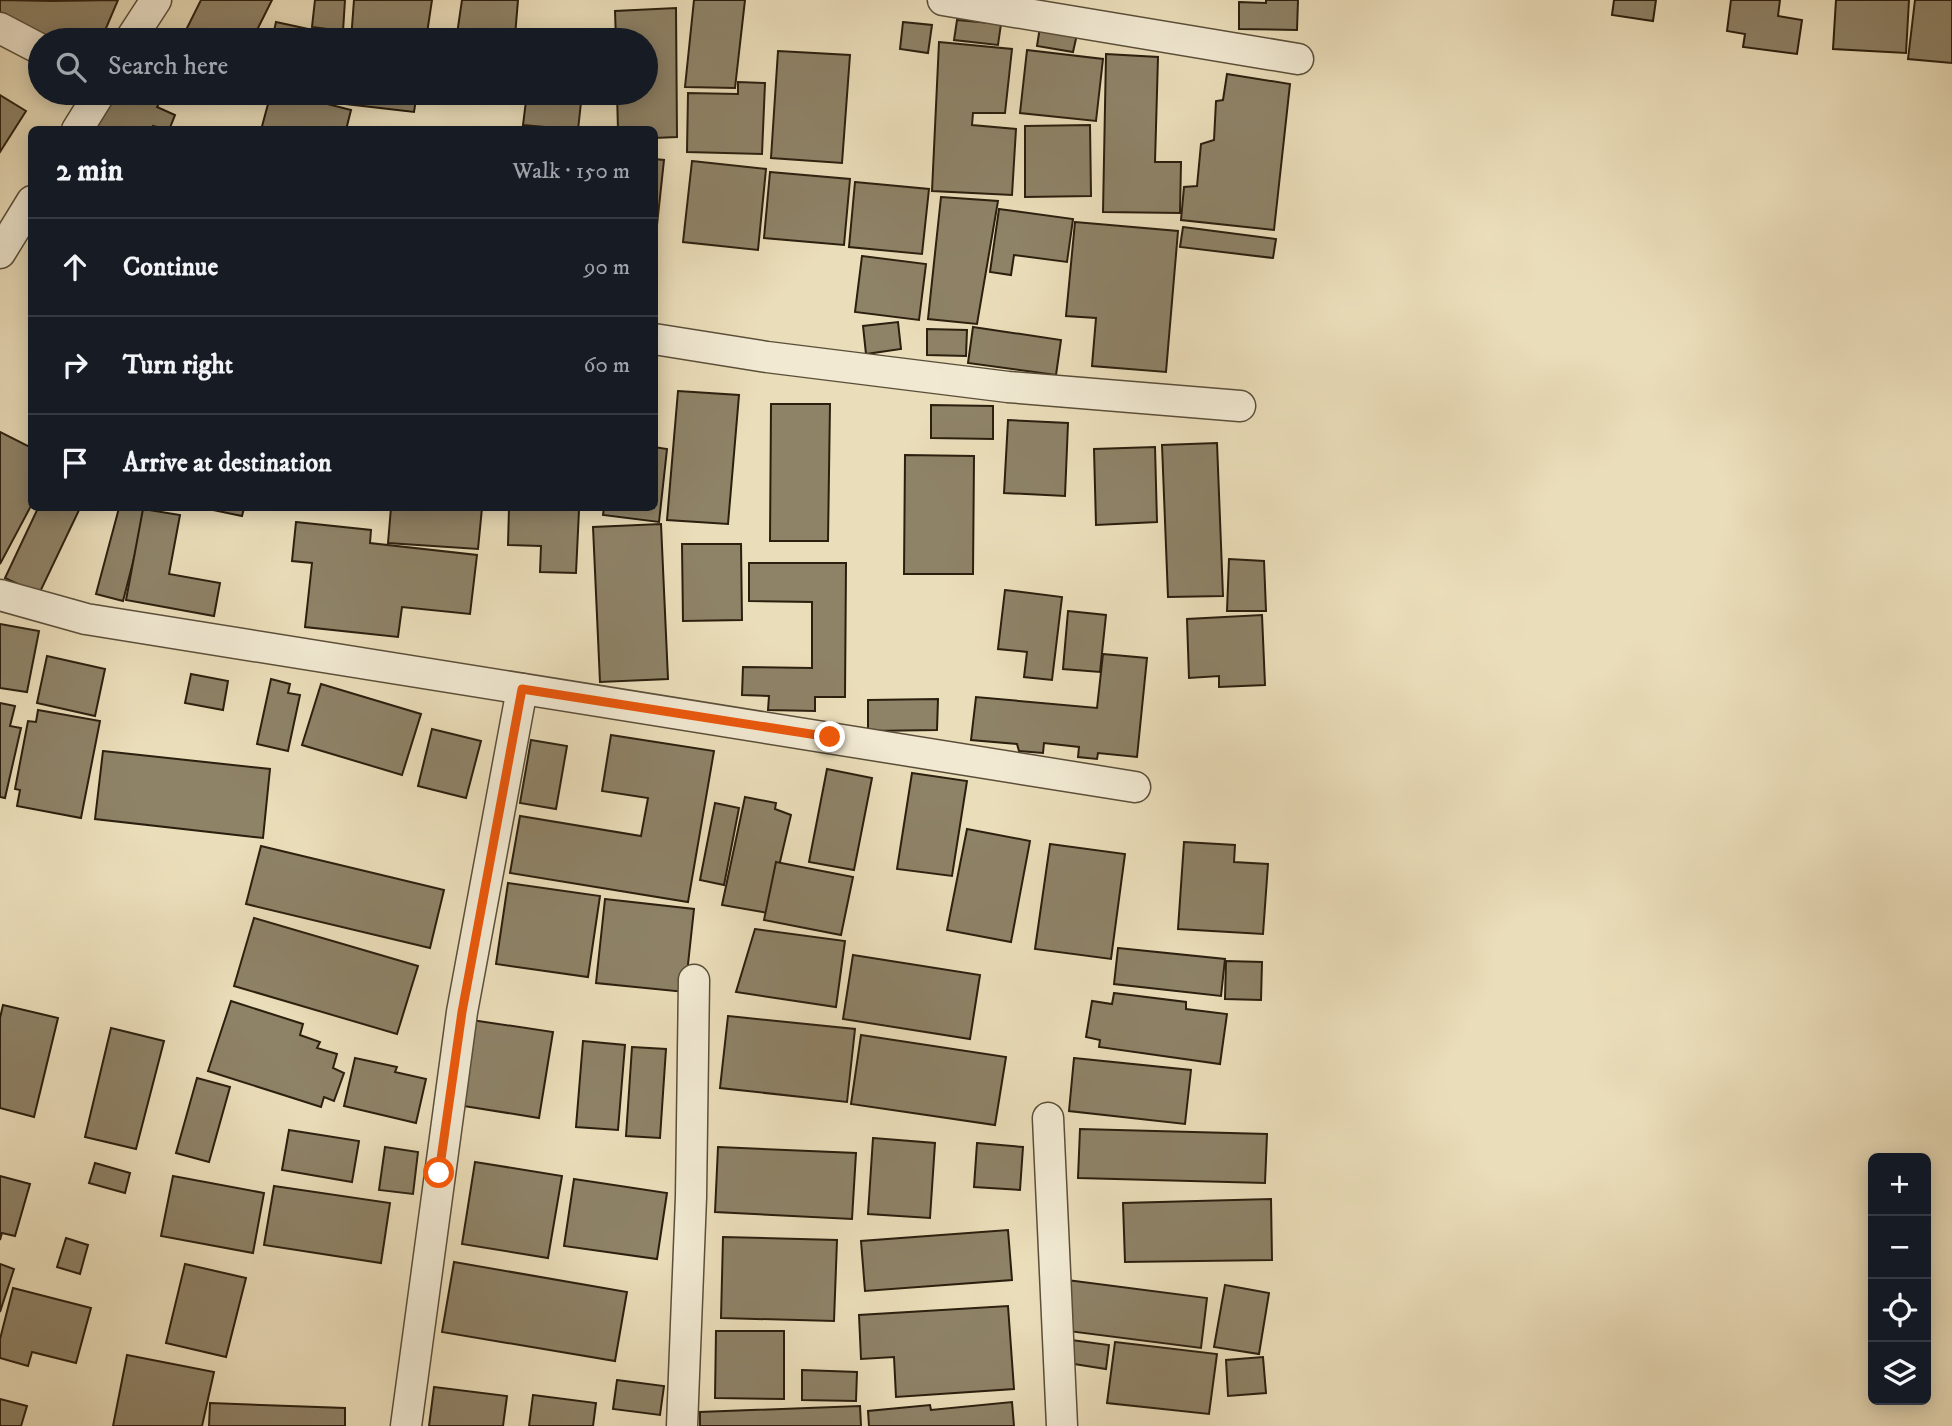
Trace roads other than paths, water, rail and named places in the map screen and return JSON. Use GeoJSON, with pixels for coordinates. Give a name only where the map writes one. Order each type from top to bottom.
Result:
{"type":"FeatureCollection","features":[{"type":"Feature","properties":{"kind":"street"},"geometry":{"type":"LineString","coordinates":[[138,28],[156,0]]}},
{"type":"Feature","properties":{"kind":"street"},"geometry":{"type":"LineString","coordinates":[[943,0],[1298,59]]}},
{"type":"Feature","properties":{"kind":"street"},"geometry":{"type":"LineString","coordinates":[[0,28],[28,43]]}},
{"type":"Feature","properties":{"kind":"street"},"geometry":{"type":"LineString","coordinates":[[79,126],[92,105]]}},
{"type":"Feature","properties":{"kind":"street"},"geometry":{"type":"LineString","coordinates":[[0,253],[28,211]]}},
{"type":"Feature","properties":{"kind":"street"},"geometry":{"type":"LineString","coordinates":[[658,340],[767,357],[1009,387],[1240,406]]}},
{"type":"Feature","properties":{"kind":"street"},"geometry":{"type":"LineString","coordinates":[[0,595],[86,619],[1135,787]]}},
{"type":"Feature","properties":{"kind":"street"},"geometry":{"type":"LineString","coordinates":[[406,1426],[462,1012],[522,689]]}},
{"type":"Feature","properties":{"kind":"street"},"geometry":{"type":"LineString","coordinates":[[682,1426],[691,1197],[694,980]]}},
{"type":"Feature","properties":{"kind":"street"},"geometry":{"type":"LineString","coordinates":[[1048,1118],[1062,1426]]}}]}
